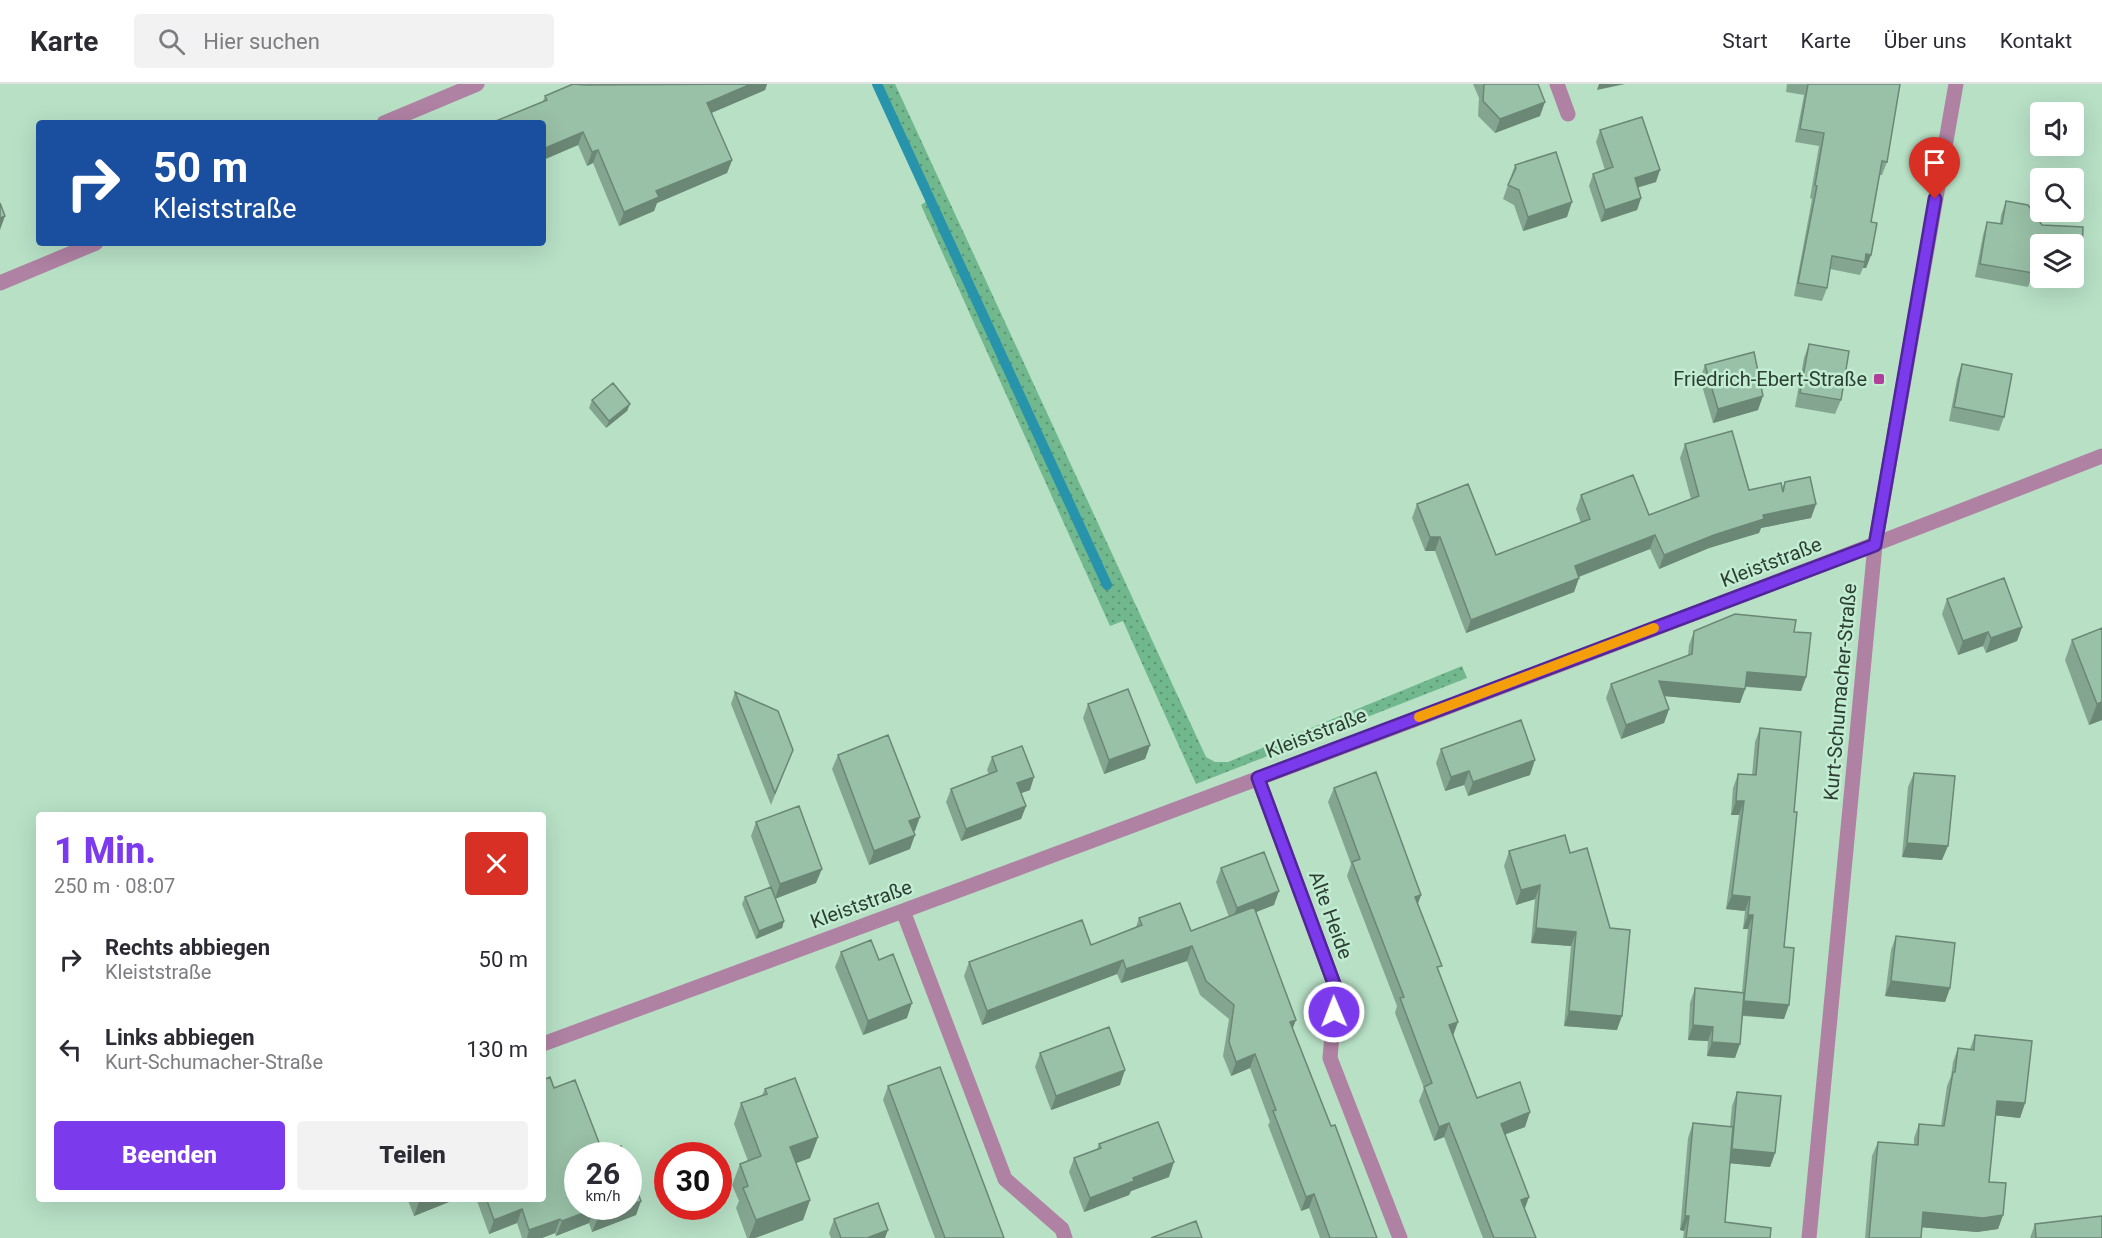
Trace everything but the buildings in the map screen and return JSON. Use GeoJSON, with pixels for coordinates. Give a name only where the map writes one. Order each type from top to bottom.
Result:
{"type":"FeatureCollection","features":[{"type":"Feature","properties":{"kind":"street"},"geometry":{"type":"LineString","coordinates":[[391,120],[477,84]]}},
{"type":"Feature","properties":{"kind":"street"},"geometry":{"type":"LineString","coordinates":[[1557,84],[1568,114]]}},
{"type":"Feature","properties":{"kind":"street","name":"Kurt-Schumacher-Straße"},"geometry":{"type":"LineString","coordinates":[[1809,1238],[1875,545],[1956,84]]}},
{"type":"Feature","properties":{"kind":"street"},"geometry":{"type":"LineString","coordinates":[[0,283],[89,246]]}},
{"type":"Feature","properties":{"kind":"street","name":"Kleiststraße"},"geometry":{"type":"LineString","coordinates":[[546,1043],[1258,778],[1875,545],[2102,456]]}},
{"type":"Feature","properties":{"kind":"street","name":"Alte Heide"},"geometry":{"type":"LineString","coordinates":[[1258,778],[1336,989],[1330,1058],[1400,1238]]}},
{"type":"Feature","properties":{"kind":"street"},"geometry":{"type":"LineString","coordinates":[[903,911],[1005,1179],[1062,1229],[1065,1238]]}},
{"type":"Feature","properties":{"kind":"green space"},"geometry":{"type":"Polygon","coordinates":[[[875,84],[895,84],[1206,757],[1215,762],[1228,762],[1462,666],[1467,678],[1196,784],[1123,621],[1110,626],[921,205],[927,201],[875,84]]]}},
{"type":"Feature","properties":{"kind":"waterway"},"geometry":{"type":"LineString","coordinates":[[877,84],[1107,585]]}},
{"type":"Feature","properties":{"kind":"slow traffic"},"geometry":{"type":"LineString","coordinates":[[1419,717],[1654,628]]}},
{"type":"Feature","properties":{"kind":"place","name":"Friedrich-Ebert-Straße"},"geometry":{"type":"Point","coordinates":[1879,379]}},
{"type":"Feature","properties":{"kind":"route"},"geometry":{"type":"LineString","coordinates":[[1334,1012],[1336,989],[1258,778],[1875,545],[1935,199]]}}]}
